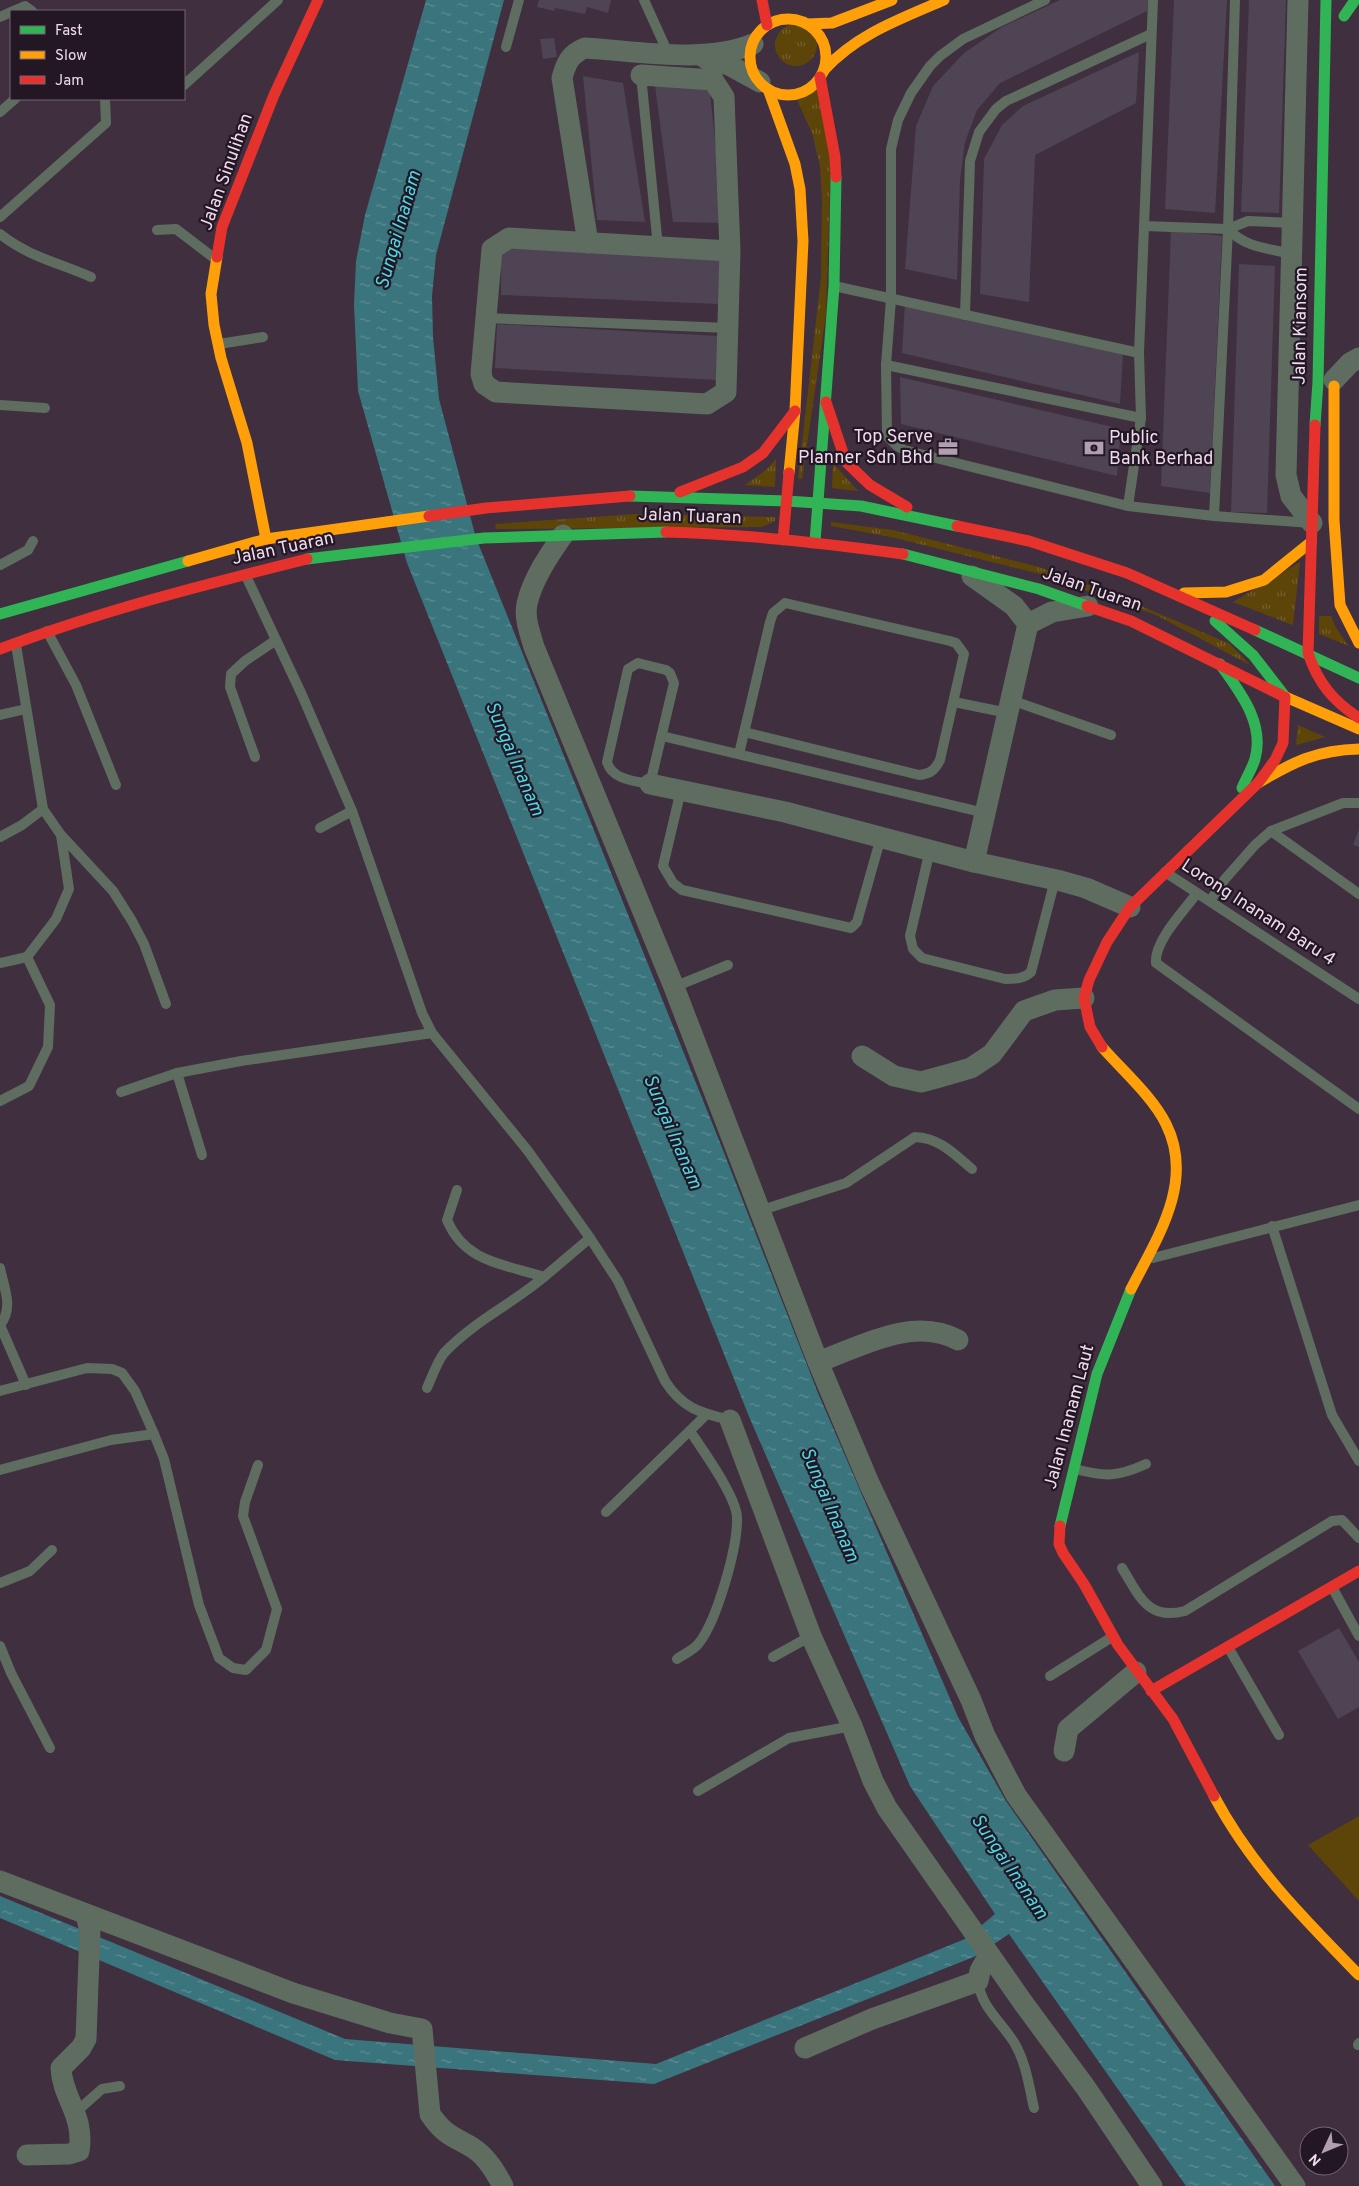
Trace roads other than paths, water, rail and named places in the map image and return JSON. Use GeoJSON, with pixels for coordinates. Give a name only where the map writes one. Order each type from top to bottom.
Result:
{"type":"FeatureCollection","features":[{"type":"Feature","properties":{"kind":"main road","name":"Jalan Sinulihan"},"geometry":{"type":"LineString","coordinates":[[266,539],[246,443],[218,344],[211,294],[222,227],[274,95],[318,0]]}},
{"type":"Feature","properties":{"kind":"main road"},"geometry":{"type":"LineString","coordinates":[[762,0],[767,25]]}},
{"type":"Feature","properties":{"kind":"main road"},"geometry":{"type":"LineString","coordinates":[[783,540],[795,411],[803,241],[800,189],[795,164],[764,85],[751,61],[753,44],[767,25],[788,19],[803,22],[832,23],[892,0]]}},
{"type":"Feature","properties":{"kind":"main road"},"geometry":{"type":"LineString","coordinates":[[764,85],[791,95],[812,86],[835,57],[867,34],[944,0]]}},
{"type":"Feature","properties":{"kind":"main road","name":"Jalan Kiansom"},"geometry":{"type":"LineString","coordinates":[[1326,0],[1308,653],[1314,675],[1328,695],[1359,718]]}},
{"type":"Feature","properties":{"kind":"main road"},"geometry":{"type":"LineString","coordinates":[[1343,30],[1345,0]]}},
{"type":"Feature","properties":{"kind":"main road"},"geometry":{"type":"LineString","coordinates":[[1344,16],[1355,0]]}},
{"type":"Feature","properties":{"kind":"main road"},"geometry":{"type":"LineString","coordinates":[[788,7],[822,39],[825,50],[822,74],[835,157],[834,286],[815,542]]}},
{"type":"Feature","properties":{"kind":"main road","name":"Jalan Kiansom"},"geometry":{"type":"LineString","coordinates":[[1335,370],[1334,520],[1340,605],[1359,643]]}},
{"type":"Feature","properties":{"kind":"main road"},"geometry":{"type":"LineString","coordinates":[[826,402],[842,456],[860,477],[882,495],[933,519]]}},
{"type":"Feature","properties":{"kind":"main road"},"geometry":{"type":"LineString","coordinates":[[671,496],[743,467],[763,453],[795,411]]}},
{"type":"Feature","properties":{"kind":"main road","name":"Jalan Tuaran"},"geometry":{"type":"LineString","coordinates":[[0,614],[266,539],[376,523],[486,508],[613,497],[671,496],[787,501],[861,506],[933,519],[1029,541],[1127,573],[1178,594],[1359,678]]}},
{"type":"Feature","properties":{"kind":"main road","name":"Jalan Tuaran"},"geometry":{"type":"LineString","coordinates":[[0,649],[47,631],[245,574],[319,556],[484,538],[563,534],[684,533],[815,542],[907,555],[1039,589],[1131,621],[1285,697],[1359,729]]}},
{"type":"Feature","properties":{"kind":"main road"},"geometry":{"type":"LineString","coordinates":[[1178,594],[1226,592],[1264,580],[1312,533]]}},
{"type":"Feature","properties":{"kind":"main road"},"geometry":{"type":"LineString","coordinates":[[1084,998],[1098,960],[1130,907],[1258,783],[1276,760],[1283,743],[1285,697],[1266,667],[1236,637],[1178,594]]}},
{"type":"Feature","properties":{"kind":"main road"},"geometry":{"type":"LineString","coordinates":[[1220,664],[1249,706],[1258,731],[1256,758],[1231,809]]}},
{"type":"Feature","properties":{"kind":"main road"},"geometry":{"type":"LineString","coordinates":[[1258,783],[1301,757],[1329,749],[1359,749]]}},
{"type":"Feature","properties":{"kind":"main road","name":"Jalan Inanam Laut"},"geometry":{"type":"LineString","coordinates":[[1084,998],[1090,1027],[1102,1047],[1146,1096],[1166,1123],[1174,1146],[1178,1171],[1168,1217],[1124,1303],[1097,1374],[1075,1469],[1061,1519],[1059,1544],[1136,1672],[1172,1718],[1232,1830],[1252,1858],[1298,1912],[1359,1975]]}},
{"type":"Feature","properties":{"kind":"main road"},"geometry":{"type":"LineString","coordinates":[[1152,1691],[1359,1571]]}},
{"type":"Feature","properties":{"kind":"street"},"geometry":{"type":"LineString","coordinates":[[1298,0],[1286,475],[1291,496],[1312,533]]}},
{"type":"Feature","properties":{"kind":"street"},"geometry":{"type":"LineString","coordinates":[[588,243],[562,78],[565,66],[574,53],[585,48],[702,56],[738,50],[753,44]]}},
{"type":"Feature","properties":{"kind":"street"},"geometry":{"type":"LineString","coordinates":[[702,56],[709,61],[729,66],[764,85]]}},
{"type":"Feature","properties":{"kind":"street"},"geometry":{"type":"LineString","coordinates":[[641,75],[713,80],[719,86],[724,97],[730,251],[726,392],[708,404],[496,392],[484,384],[481,374],[492,249],[509,238],[730,251]]}},
{"type":"Feature","properties":{"kind":"street"},"geometry":{"type":"LineString","coordinates":[[1335,370],[1359,358]]}},
{"type":"Feature","properties":{"kind":"street"},"geometry":{"type":"LineString","coordinates":[[563,534],[544,564],[526,605],[527,622],[581,763],[674,987],[818,1362],[869,1483],[971,1700],[984,1736],[1016,1795],[1294,2186]]}},
{"type":"Feature","properties":{"kind":"street"},"geometry":{"type":"LineString","coordinates":[[960,568],[1014,606],[1028,624]]}},
{"type":"Feature","properties":{"kind":"street"},"geometry":{"type":"LineString","coordinates":[[1028,624],[1052,612],[1088,606]]}},
{"type":"Feature","properties":{"kind":"street"},"geometry":{"type":"LineString","coordinates":[[974,862],[1028,624]]}},
{"type":"Feature","properties":{"kind":"street"},"geometry":{"type":"LineString","coordinates":[[650,784],[785,812],[974,862],[1055,880],[1086,888],[1130,907]]}},
{"type":"Feature","properties":{"kind":"street"},"geometry":{"type":"LineString","coordinates":[[862,1056],[894,1076],[921,1082],[971,1068],[992,1054],[1024,1011],[1055,1000],[1084,998]]}},
{"type":"Feature","properties":{"kind":"street"},"geometry":{"type":"LineString","coordinates":[[818,1362],[900,1332],[925,1329],[943,1332],[958,1340]]}},
{"type":"Feature","properties":{"kind":"street"},"geometry":{"type":"LineString","coordinates":[[730,1420],[811,1636],[852,1726],[873,1781],[887,1808],[989,1955],[1086,2088],[1152,2186]]}},
{"type":"Feature","properties":{"kind":"street"},"geometry":{"type":"LineString","coordinates":[[1064,1751],[1068,1729],[1136,1672]]}},
{"type":"Feature","properties":{"kind":"street"},"geometry":{"type":"LineString","coordinates":[[0,1881],[88,1923],[293,1993],[390,2023],[422,2029],[430,2114],[437,2125],[454,2140],[474,2149],[487,2160],[503,2186]]}},
{"type":"Feature","properties":{"kind":"street"},"geometry":{"type":"LineString","coordinates":[[27,2154],[69,2154],[79,2151],[81,2141],[76,2112],[61,2079],[61,2068],[81,2048],[86,2039],[89,1960],[88,1923]]}},
{"type":"Feature","properties":{"kind":"street"},"geometry":{"type":"LineString","coordinates":[[805,2048],[882,2016],[978,1981],[980,1970],[989,1955]]}},
{"type":"Feature","properties":{"kind":"lane"},"geometry":{"type":"LineString","coordinates":[[185,84],[278,0]]}},
{"type":"Feature","properties":{"kind":"lane"},"geometry":{"type":"LineString","coordinates":[[506,47],[520,0]]}},
{"type":"Feature","properties":{"kind":"lane"},"geometry":{"type":"LineString","coordinates":[[644,0],[668,53]]}},
{"type":"Feature","properties":{"kind":"lane"},"geometry":{"type":"LineString","coordinates":[[1045,0],[963,39],[930,66],[904,107],[893,135],[891,150],[891,299],[886,365],[885,430],[887,436],[896,446],[1128,506],[1214,516],[1312,533]]}},
{"type":"Feature","properties":{"kind":"lane"},"geometry":{"type":"LineString","coordinates":[[1128,506],[1141,418],[1139,353],[1153,0]]}},
{"type":"Feature","properties":{"kind":"lane"},"geometry":{"type":"LineString","coordinates":[[1214,516],[1228,229],[1235,0]]}},
{"type":"Feature","properties":{"kind":"lane"},"geometry":{"type":"LineString","coordinates":[[966,315],[970,161],[979,132],[996,109],[1006,101],[1151,34]]}},
{"type":"Feature","properties":{"kind":"lane"},"geometry":{"type":"LineString","coordinates":[[641,75],[658,247]]}},
{"type":"Feature","properties":{"kind":"lane"},"geometry":{"type":"LineString","coordinates":[[0,112],[14,100]]}},
{"type":"Feature","properties":{"kind":"lane"},"geometry":{"type":"LineString","coordinates":[[0,217],[106,123],[104,100]]}},
{"type":"Feature","properties":{"kind":"lane"},"geometry":{"type":"LineString","coordinates":[[1144,226],[1228,229],[1248,221],[1293,223]]}},
{"type":"Feature","properties":{"kind":"lane"},"geometry":{"type":"LineString","coordinates":[[157,230],[176,229],[216,260]]}},
{"type":"Feature","properties":{"kind":"lane"},"geometry":{"type":"LineString","coordinates":[[1228,229],[1238,240],[1292,254]]}},
{"type":"Feature","properties":{"kind":"lane"},"geometry":{"type":"LineString","coordinates":[[0,234],[16,247],[33,256],[54,261],[91,277]]}},
{"type":"Feature","properties":{"kind":"lane"},"geometry":{"type":"LineString","coordinates":[[834,286],[1139,353]]}},
{"type":"Feature","properties":{"kind":"lane"},"geometry":{"type":"LineString","coordinates":[[486,318],[728,328]]}},
{"type":"Feature","properties":{"kind":"lane"},"geometry":{"type":"LineString","coordinates":[[218,344],[263,337]]}},
{"type":"Feature","properties":{"kind":"lane"},"geometry":{"type":"LineString","coordinates":[[886,365],[1141,418]]}},
{"type":"Feature","properties":{"kind":"lane"},"geometry":{"type":"LineString","coordinates":[[0,405],[45,408]]}},
{"type":"Feature","properties":{"kind":"lane"},"geometry":{"type":"LineString","coordinates":[[0,565],[28,550],[33,542]]}},
{"type":"Feature","properties":{"kind":"lane"},"geometry":{"type":"LineString","coordinates":[[245,574],[302,695],[352,811],[422,1013],[432,1033],[528,1152],[590,1238],[618,1282],[664,1381],[673,1395],[690,1408],[730,1420]]}},
{"type":"Feature","properties":{"kind":"lane"},"geometry":{"type":"LineString","coordinates":[[739,754],[744,732],[770,622],[773,613],[785,603],[956,643],[964,654],[940,760],[932,771],[919,775],[744,732]]}},
{"type":"Feature","properties":{"kind":"lane"},"geometry":{"type":"LineString","coordinates":[[47,631],[76,685],[116,785]]}},
{"type":"Feature","properties":{"kind":"lane"},"geometry":{"type":"LineString","coordinates":[[255,757],[230,688],[231,674],[244,660],[276,640]]}},
{"type":"Feature","properties":{"kind":"lane"},"geometry":{"type":"LineString","coordinates":[[16,644],[43,809],[61,835],[113,891],[127,913],[144,944],[166,1004]]}},
{"type":"Feature","properties":{"kind":"lane"},"geometry":{"type":"LineString","coordinates":[[634,664],[666,670],[673,678],[673,687],[650,784],[621,778],[611,770],[607,762],[628,669],[634,664]]}},
{"type":"Feature","properties":{"kind":"lane"},"geometry":{"type":"LineString","coordinates":[[954,702],[1009,707],[1112,735]]}},
{"type":"Feature","properties":{"kind":"lane"},"geometry":{"type":"LineString","coordinates":[[0,715],[26,709]]}},
{"type":"Feature","properties":{"kind":"lane"},"geometry":{"type":"LineString","coordinates":[[662,736],[985,814]]}},
{"type":"Feature","properties":{"kind":"lane"},"geometry":{"type":"LineString","coordinates":[[681,790],[663,866],[673,883],[682,890],[851,928],[858,922],[881,837]]}},
{"type":"Feature","properties":{"kind":"lane"},"geometry":{"type":"LineString","coordinates":[[1210,901],[1225,879],[1256,844],[1271,831],[1343,803],[1359,803]]}},
{"type":"Feature","properties":{"kind":"lane"},"geometry":{"type":"LineString","coordinates":[[0,837],[22,825],[43,809]]}},
{"type":"Feature","properties":{"kind":"lane"},"geometry":{"type":"LineString","coordinates":[[320,828],[352,811]]}},
{"type":"Feature","properties":{"kind":"lane"},"geometry":{"type":"LineString","coordinates":[[1271,831],[1359,894]]}},
{"type":"Feature","properties":{"kind":"lane"},"geometry":{"type":"LineString","coordinates":[[0,963],[27,958],[56,919],[69,889],[61,835]]}},
{"type":"Feature","properties":{"kind":"lane"},"geometry":{"type":"LineString","coordinates":[[930,850],[910,936],[913,949],[922,958],[1005,979],[1027,976],[1032,972],[1055,880]]}},
{"type":"Feature","properties":{"kind":"lane","name":"Lorong Inanam Baru 4"},"geometry":{"type":"LineString","coordinates":[[1164,872],[1359,999]]}},
{"type":"Feature","properties":{"kind":"lane"},"geometry":{"type":"LineString","coordinates":[[1197,894],[1159,944],[1155,955],[1156,963],[1359,1109]]}},
{"type":"Feature","properties":{"kind":"lane"},"geometry":{"type":"LineString","coordinates":[[0,1101],[29,1086],[48,1047],[50,1005],[27,958]]}},
{"type":"Feature","properties":{"kind":"lane"},"geometry":{"type":"LineString","coordinates":[[674,987],[728,965]]}},
{"type":"Feature","properties":{"kind":"lane"},"geometry":{"type":"LineString","coordinates":[[121,1092],[177,1073],[240,1061],[432,1033]]}},
{"type":"Feature","properties":{"kind":"lane"},"geometry":{"type":"LineString","coordinates":[[177,1073],[202,1155]]}},
{"type":"Feature","properties":{"kind":"lane"},"geometry":{"type":"LineString","coordinates":[[759,1211],[846,1183],[916,1137],[928,1137],[940,1142],[972,1169]]}},
{"type":"Feature","properties":{"kind":"lane"},"geometry":{"type":"LineString","coordinates":[[457,1190],[448,1220],[454,1237],[478,1258],[544,1277]]}},
{"type":"Feature","properties":{"kind":"lane"},"geometry":{"type":"LineString","coordinates":[[1147,1260],[1272,1226],[1359,1205]]}},
{"type":"Feature","properties":{"kind":"lane"},"geometry":{"type":"LineString","coordinates":[[1272,1226],[1332,1415],[1358,1457]]}},
{"type":"Feature","properties":{"kind":"lane"},"geometry":{"type":"LineString","coordinates":[[426,1388],[443,1354],[488,1317],[521,1297],[590,1238]]}},
{"type":"Feature","properties":{"kind":"lane"},"geometry":{"type":"LineString","coordinates":[[0,1268],[8,1306],[7,1316],[0,1325],[26,1385]]}},
{"type":"Feature","properties":{"kind":"lane"},"geometry":{"type":"LineString","coordinates":[[0,1391],[86,1368],[112,1369],[122,1373],[135,1391],[164,1459],[200,1605],[220,1658],[233,1668],[246,1670],[266,1650],[277,1609],[243,1516],[258,1465]]}},
{"type":"Feature","properties":{"kind":"lane"},"geometry":{"type":"LineString","coordinates":[[606,1512],[707,1414]]}},
{"type":"Feature","properties":{"kind":"lane"},"geometry":{"type":"LineString","coordinates":[[677,1659],[697,1646],[709,1629],[721,1594],[733,1547],[737,1516],[724,1483],[690,1430]]}},
{"type":"Feature","properties":{"kind":"lane"},"geometry":{"type":"LineString","coordinates":[[0,1470],[111,1440],[154,1434]]}},
{"type":"Feature","properties":{"kind":"lane"},"geometry":{"type":"LineString","coordinates":[[1075,1469],[1096,1474],[1122,1474],[1146,1464]]}},
{"type":"Feature","properties":{"kind":"lane"},"geometry":{"type":"LineString","coordinates":[[1122,1568],[1144,1602],[1152,1609],[1170,1615],[1185,1611],[1332,1522],[1342,1520],[1359,1538]]}},
{"type":"Feature","properties":{"kind":"lane"},"geometry":{"type":"LineString","coordinates":[[0,1583],[30,1571],[52,1550]]}},
{"type":"Feature","properties":{"kind":"lane"},"geometry":{"type":"LineString","coordinates":[[1331,1586],[1359,1636]]}},
{"type":"Feature","properties":{"kind":"lane"},"geometry":{"type":"LineString","coordinates":[[774,1657],[811,1636]]}},
{"type":"Feature","properties":{"kind":"lane"},"geometry":{"type":"LineString","coordinates":[[1050,1676],[1113,1636]]}},
{"type":"Feature","properties":{"kind":"lane"},"geometry":{"type":"LineString","coordinates":[[0,1646],[11,1673],[50,1748]]}},
{"type":"Feature","properties":{"kind":"lane"},"geometry":{"type":"LineString","coordinates":[[1228,1647],[1279,1735]]}},
{"type":"Feature","properties":{"kind":"lane"},"geometry":{"type":"LineString","coordinates":[[698,1791],[789,1738],[852,1726]]}},
{"type":"Feature","properties":{"kind":"lane"},"geometry":{"type":"LineString","coordinates":[[978,1981],[980,1994],[987,2008],[1019,2052],[1034,2108]]}},
{"type":"Feature","properties":{"kind":"lane"},"geometry":{"type":"LineString","coordinates":[[76,2112],[102,2089],[120,2086]]}},
{"type":"Feature","properties":{"kind":"water","name":"Sungai Inanam"},"geometry":{"type":"Polygon","coordinates":[[[426,0],[504,0],[436,255],[432,296],[433,337],[439,399],[476,538],[719,1140],[818,1393],[958,1717],[1006,1801],[1275,2186],[1186,2186],[1009,1934],[976,1956],[654,2084],[335,2060],[0,1918],[0,1896],[345,2039],[656,2064],[965,1939],[995,1914],[910,1786],[750,1419],[407,563],[358,391],[354,305],[356,261],[365,215],[426,0]]]}},
{"type":"Feature","properties":{"kind":"place","name":"Top Serve Planner Sdn Bhd"},"geometry":{"type":"Point","coordinates":[948,447]}},
{"type":"Feature","properties":{"kind":"place","name":"Public Bank Berhad"},"geometry":{"type":"Point","coordinates":[1094,448]}}]}
